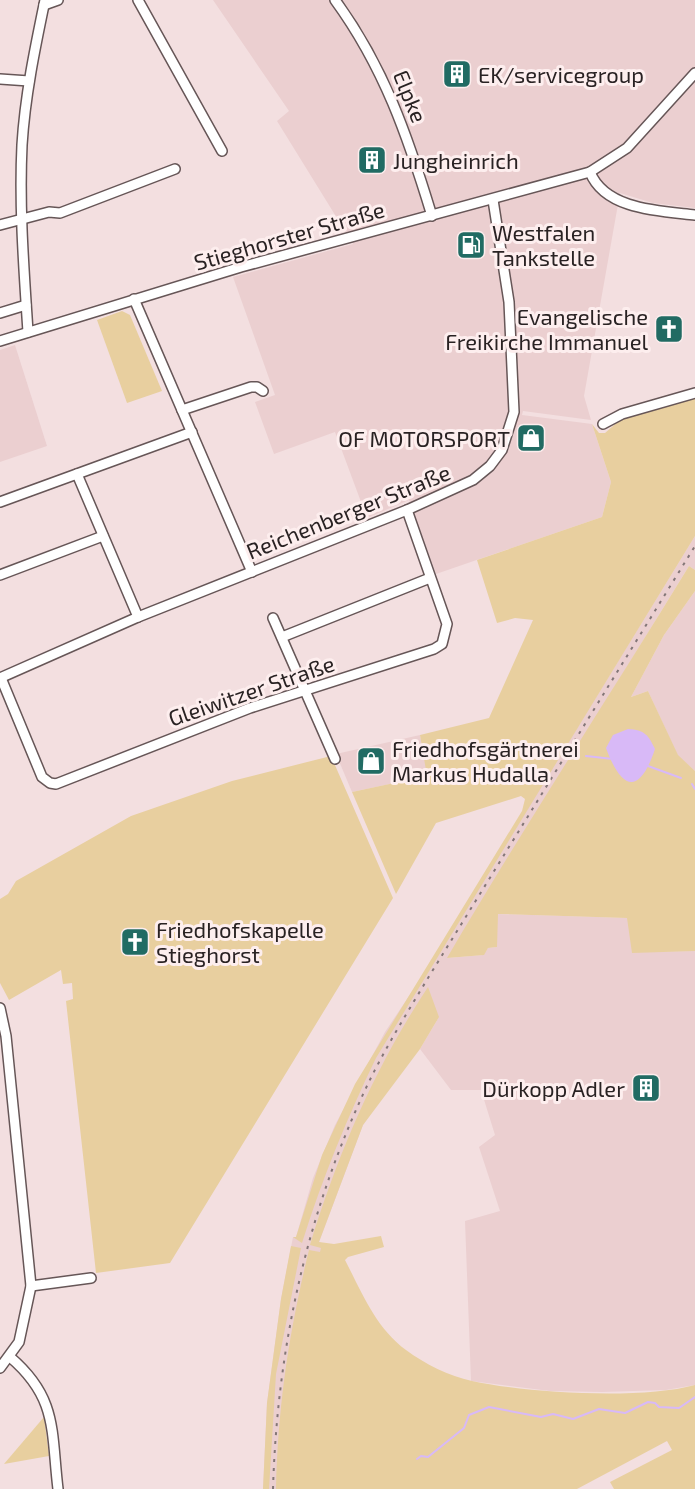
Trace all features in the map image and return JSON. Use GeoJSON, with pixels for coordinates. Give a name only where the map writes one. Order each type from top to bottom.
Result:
{"type":"FeatureCollection","features":[{"type":"Feature","properties":{"kind":"street"},"geometry":{"type":"LineString","coordinates":[[28,333],[22,222],[22,147],[29,81],[44,3],[58,0]]}},
{"type":"Feature","properties":{"kind":"street"},"geometry":{"type":"LineString","coordinates":[[138,0],[222,151]]}},
{"type":"Feature","properties":{"kind":"street","name":"Elpke"},"geometry":{"type":"LineString","coordinates":[[335,0],[361,36],[385,81],[410,147],[432,216]]}},
{"type":"Feature","properties":{"kind":"street","name":"Stieghorster Straße"},"geometry":{"type":"LineString","coordinates":[[0,341],[134,299],[590,172],[627,148],[695,73]]}},
{"type":"Feature","properties":{"kind":"street"},"geometry":{"type":"LineString","coordinates":[[0,79],[29,81]]}},
{"type":"Feature","properties":{"kind":"street"},"geometry":{"type":"LineString","coordinates":[[0,225],[22,222],[49,212],[60,213],[175,169]]}},
{"type":"Feature","properties":{"kind":"street"},"geometry":{"type":"LineString","coordinates":[[590,172],[597,188],[616,199],[653,210],[695,215]]}},
{"type":"Feature","properties":{"kind":"street","name":"Reichenberger Straße"},"geometry":{"type":"LineString","coordinates":[[0,678],[138,618],[407,510],[472,480],[490,466],[502,450],[514,412],[509,302],[493,200]]}},
{"type":"Feature","properties":{"kind":"street"},"geometry":{"type":"LineString","coordinates":[[134,299],[252,572]]}},
{"type":"Feature","properties":{"kind":"street"},"geometry":{"type":"LineString","coordinates":[[0,313],[26,304]]}},
{"type":"Feature","properties":{"kind":"street"},"geometry":{"type":"LineString","coordinates":[[182,410],[251,387],[257,387],[263,391]]}},
{"type":"Feature","properties":{"kind":"street"},"geometry":{"type":"LineString","coordinates":[[603,424],[622,414],[695,393]]}},
{"type":"Feature","properties":{"kind":"street"},"geometry":{"type":"LineString","coordinates":[[0,502],[192,432]]}},
{"type":"Feature","properties":{"kind":"street"},"geometry":{"type":"LineString","coordinates":[[77,474],[138,618]]}},
{"type":"Feature","properties":{"kind":"street","name":"Gleiwitzer Straße"},"geometry":{"type":"LineString","coordinates":[[0,678],[42,777],[50,783],[63,781],[250,708],[434,649],[442,644],[447,624],[407,510]]}},
{"type":"Feature","properties":{"kind":"street"},"geometry":{"type":"LineString","coordinates":[[0,575],[103,536]]}},
{"type":"Feature","properties":{"kind":"street"},"geometry":{"type":"LineString","coordinates":[[282,637],[430,578]]}},
{"type":"Feature","properties":{"kind":"street"},"geometry":{"type":"LineString","coordinates":[[273,618],[334,759]]}},
{"type":"Feature","properties":{"kind":"street"},"geometry":{"type":"LineString","coordinates":[[0,1008],[14,1112],[31,1286],[22,1333],[10,1357],[0,1368]]}},
{"type":"Feature","properties":{"kind":"street"},"geometry":{"type":"LineString","coordinates":[[31,1286],[91,1278]]}},
{"type":"Feature","properties":{"kind":"street"},"geometry":{"type":"LineString","coordinates":[[10,1357],[35,1380],[49,1408],[58,1489]]}},
{"type":"Feature","properties":{"kind":"shaded area"},"geometry":{"type":"Polygon","coordinates":[[[213,0],[695,0],[695,208],[653,203],[620,193],[584,396],[591,420],[523,411],[522,415],[592,424],[611,482],[602,517],[436,574],[409,500],[367,518],[335,432],[274,454],[255,402],[275,395],[233,277],[353,244],[277,121],[289,111],[213,0]]]}},
{"type":"Feature","properties":{"kind":"shaded area"},"geometry":{"type":"Polygon","coordinates":[[[122,311],[130,315],[162,391],[127,403],[97,320],[122,311]]]}},
{"type":"Feature","properties":{"kind":"shaded area"},"geometry":{"type":"Polygon","coordinates":[[[15,345],[47,446],[0,462],[0,350],[15,345]]]}},
{"type":"Feature","properties":{"kind":"shaded area"},"geometry":{"type":"Polygon","coordinates":[[[695,397],[695,536],[376,1058],[336,1149],[302,1243],[293,1237],[296,1237],[322,1155],[355,1084],[522,811],[525,799],[521,796],[436,823],[396,894],[352,792],[427,776],[420,735],[489,718],[533,620],[515,618],[497,623],[477,560],[602,517],[611,482],[592,424],[599,433],[605,433],[621,419],[695,397]]]}},
{"type":"Feature","properties":{"kind":"shaded area"},"geometry":{"type":"Polygon","coordinates":[[[695,536],[695,570],[689,566],[448,958],[483,955],[488,948],[497,947],[497,914],[628,918],[633,952],[695,951],[695,1385],[666,1390],[602,1392],[550,1391],[471,1381],[465,1221],[500,1211],[479,1147],[495,1135],[481,1090],[451,1090],[420,1049],[439,1017],[363,1125],[319,1242],[323,1244],[282,1489],[263,1489],[267,1403],[281,1299],[293,1237],[296,1237],[313,1178],[335,1125],[385,1032],[457,924],[695,536]]]}},
{"type":"Feature","properties":{"kind":"shaded area"},"geometry":{"type":"Polygon","coordinates":[[[689,566],[695,570],[695,591],[664,635],[631,697],[648,691],[678,755],[695,771],[695,951],[632,953],[627,918],[498,914],[497,947],[488,948],[484,955],[447,958],[506,859],[689,566]]]}},
{"type":"Feature","properties":{"kind":"shaded area"},"geometry":{"type":"Polygon","coordinates":[[[695,591],[695,771],[678,756],[648,691],[631,697],[664,635],[695,591]]]}},
{"type":"Feature","properties":{"kind":"shaded area"},"geometry":{"type":"Polygon","coordinates":[[[628,729],[645,734],[655,749],[643,775],[636,781],[630,782],[618,772],[606,748],[613,735],[628,729]]]}},
{"type":"Feature","properties":{"kind":"shaded area"},"geometry":{"type":"Polygon","coordinates":[[[420,735],[428,776],[352,792],[336,754],[420,735]]]}},
{"type":"Feature","properties":{"kind":"shaded area"},"geometry":{"type":"Polygon","coordinates":[[[331,756],[393,898],[170,1263],[96,1273],[66,1001],[73,999],[72,983],[63,984],[61,970],[9,1000],[0,983],[0,899],[8,894],[16,881],[131,816],[232,781],[331,756]]]}},
{"type":"Feature","properties":{"kind":"shaded area"},"geometry":{"type":"Polygon","coordinates":[[[428,987],[439,1017],[420,1049],[363,1125],[319,1242],[334,1244],[381,1236],[384,1247],[348,1257],[345,1260],[364,1297],[378,1321],[395,1341],[421,1360],[455,1376],[522,1389],[584,1393],[645,1392],[695,1385],[695,1489],[614,1489],[610,1482],[672,1450],[667,1441],[577,1489],[276,1489],[282,1398],[296,1310],[309,1250],[320,1252],[321,1248],[310,1245],[333,1177],[360,1112],[391,1048],[428,987]]]}},
{"type":"Feature","properties":{"kind":"shaded area"},"geometry":{"type":"Polygon","coordinates":[[[291,1246],[301,1248],[276,1374],[269,1489],[263,1489],[267,1403],[281,1299],[291,1246]]]}},
{"type":"Feature","properties":{"kind":"shaded area"},"geometry":{"type":"Polygon","coordinates":[[[44,1417],[49,1456],[4,1464],[44,1417]]]}},
{"type":"Feature","properties":{"kind":"waterway"},"geometry":{"type":"LineString","coordinates":[[586,756],[613,759]]}},
{"type":"Feature","properties":{"kind":"waterway"},"geometry":{"type":"LineString","coordinates":[[648,766],[681,778]]}},
{"type":"Feature","properties":{"kind":"waterway"},"geometry":{"type":"LineString","coordinates":[[692,784],[695,789]]}},
{"type":"Feature","properties":{"kind":"waterway"},"geometry":{"type":"LineString","coordinates":[[417,1459],[421,1456],[428,1457],[464,1428],[469,1415],[489,1407],[541,1417],[553,1414],[573,1419],[599,1409],[625,1413],[648,1402],[655,1403],[659,1407],[679,1408],[695,1397]]}},
{"type":"Feature","properties":{"kind":"railway"},"geometry":{"type":"LineString","coordinates":[[273,1489],[280,1389],[297,1291],[323,1195],[367,1085],[428,978],[695,546]]}},
{"type":"Feature","properties":{"kind":"place","name":"EK/servicegroup"},"geometry":{"type":"Point","coordinates":[457,74]}},
{"type":"Feature","properties":{"kind":"place","name":"Jungheinrich"},"geometry":{"type":"Point","coordinates":[372,160]}},
{"type":"Feature","properties":{"kind":"place","name":"Westfalen Tankstelle"},"geometry":{"type":"Point","coordinates":[471,245]}},
{"type":"Feature","properties":{"kind":"place","name":"Evangelische Freikirche Immanuel"},"geometry":{"type":"Point","coordinates":[669,329]}},
{"type":"Feature","properties":{"kind":"place","name":"OF MOTORSPORT"},"geometry":{"type":"Point","coordinates":[531,438]}},
{"type":"Feature","properties":{"kind":"place","name":"Friedhofsgärtnerei Markus Hudalla"},"geometry":{"type":"Point","coordinates":[371,761]}},
{"type":"Feature","properties":{"kind":"place","name":"Friedhofskapelle Stieghorst"},"geometry":{"type":"Point","coordinates":[135,942]}},
{"type":"Feature","properties":{"kind":"place","name":"Dürkopp Adler"},"geometry":{"type":"Point","coordinates":[646,1088]}}]}
